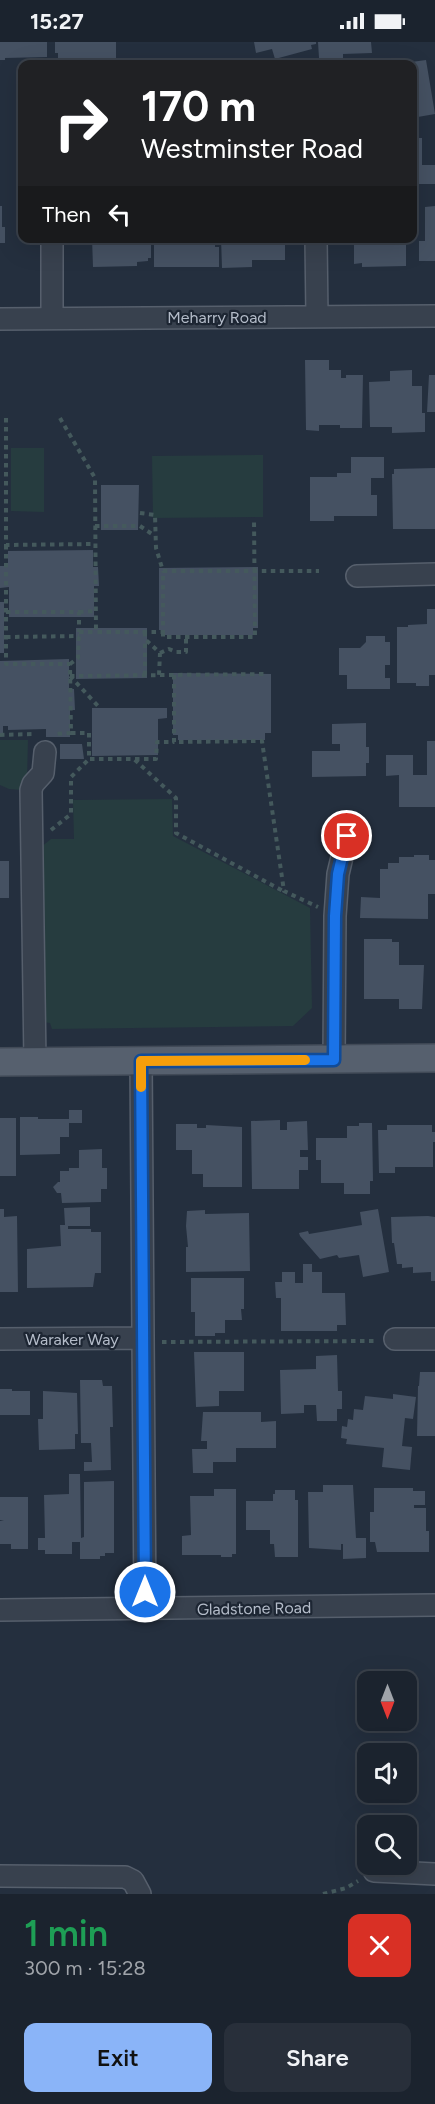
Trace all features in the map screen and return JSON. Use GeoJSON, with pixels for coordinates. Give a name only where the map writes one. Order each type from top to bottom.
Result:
{"type":"FeatureCollection","features":[{"type":"Feature","properties":{"kind":"main road"},"geometry":{"type":"LineString","coordinates":[[0,1062],[435,1058]]}},
{"type":"Feature","properties":{"kind":"street"},"geometry":{"type":"LineString","coordinates":[[52,243],[52,318]]}},
{"type":"Feature","properties":{"kind":"street"},"geometry":{"type":"LineString","coordinates":[[316,243],[317,317]]}},
{"type":"Feature","properties":{"kind":"street","name":"Meharry Road"},"geometry":{"type":"LineString","coordinates":[[0,319],[435,316]]}},
{"type":"Feature","properties":{"kind":"street"},"geometry":{"type":"LineString","coordinates":[[357,576],[435,574]]}},
{"type":"Feature","properties":{"kind":"street"},"geometry":{"type":"LineString","coordinates":[[35,1062],[31,790],[33,784],[43,773],[45,743]]}},
{"type":"Feature","properties":{"kind":"street"},"geometry":{"type":"LineString","coordinates":[[334,1060],[335,916],[338,874],[347,836]]}},
{"type":"Feature","properties":{"kind":"street"},"geometry":{"type":"LineString","coordinates":[[141,1061],[145,1609]]}},
{"type":"Feature","properties":{"kind":"street","name":"Waraker Way"},"geometry":{"type":"LineString","coordinates":[[0,1339],[143,1338]]}},
{"type":"Feature","properties":{"kind":"street"},"geometry":{"type":"LineString","coordinates":[[394,1339],[435,1338]]}},
{"type":"Feature","properties":{"kind":"street","name":"Gladstone Road"},"geometry":{"type":"LineString","coordinates":[[0,1610],[435,1605]]}},
{"type":"Feature","properties":{"kind":"street"},"geometry":{"type":"LineString","coordinates":[[417,1873],[435,1874]]}},
{"type":"Feature","properties":{"kind":"street"},"geometry":{"type":"LineString","coordinates":[[0,1876],[125,1877],[133,1881],[140,1894]]}},
{"type":"Feature","properties":{"kind":"path"},"geometry":{"type":"LineString","coordinates":[[6,418],[6,664]]}},
{"type":"Feature","properties":{"kind":"path"},"geometry":{"type":"LineString","coordinates":[[60,418],[95,478],[96,632]]}},
{"type":"Feature","properties":{"kind":"path"},"geometry":{"type":"LineString","coordinates":[[140,513],[155,515],[156,548],[162,571],[163,637],[255,637],[254,518]]}},
{"type":"Feature","properties":{"kind":"path"},"geometry":{"type":"LineString","coordinates":[[0,532],[6,526]]}},
{"type":"Feature","properties":{"kind":"path"},"geometry":{"type":"LineString","coordinates":[[95,526],[140,526],[156,537]]}},
{"type":"Feature","properties":{"kind":"path"},"geometry":{"type":"LineString","coordinates":[[6,545],[95,544]]}},
{"type":"Feature","properties":{"kind":"path"},"geometry":{"type":"LineString","coordinates":[[162,571],[319,571]]}},
{"type":"Feature","properties":{"kind":"path"},"geometry":{"type":"LineString","coordinates":[[0,600],[6,600]]}},
{"type":"Feature","properties":{"kind":"path"},"geometry":{"type":"LineString","coordinates":[[6,612],[96,611]]}},
{"type":"Feature","properties":{"kind":"path"},"geometry":{"type":"LineString","coordinates":[[0,664],[70,664],[78,658],[79,612]]}},
{"type":"Feature","properties":{"kind":"path"},"geometry":{"type":"LineString","coordinates":[[6,637],[96,632],[163,632]]}},
{"type":"Feature","properties":{"kind":"path"},"geometry":{"type":"LineString","coordinates":[[145,632],[145,675]]}},
{"type":"Feature","properties":{"kind":"path"},"geometry":{"type":"LineString","coordinates":[[160,653],[169,649],[186,652],[186,637]]}},
{"type":"Feature","properties":{"kind":"path"},"geometry":{"type":"LineString","coordinates":[[145,639],[160,653],[159,675]]}},
{"type":"Feature","properties":{"kind":"path"},"geometry":{"type":"LineString","coordinates":[[0,649],[6,649]]}},
{"type":"Feature","properties":{"kind":"path"},"geometry":{"type":"LineString","coordinates":[[70,664],[71,733]]}},
{"type":"Feature","properties":{"kind":"path"},"geometry":{"type":"LineString","coordinates":[[70,676],[267,674]]}},
{"type":"Feature","properties":{"kind":"path"},"geometry":{"type":"LineString","coordinates":[[174,675],[174,742]]}},
{"type":"Feature","properties":{"kind":"path"},"geometry":{"type":"LineString","coordinates":[[70,676],[98,706]]}},
{"type":"Feature","properties":{"kind":"path"},"geometry":{"type":"LineString","coordinates":[[0,735],[45,743],[71,733],[89,733],[88,759],[71,777],[71,814]]}},
{"type":"Feature","properties":{"kind":"path"},"geometry":{"type":"LineString","coordinates":[[88,759],[156,759],[157,742],[262,741],[284,891]]}},
{"type":"Feature","properties":{"kind":"path"},"geometry":{"type":"LineString","coordinates":[[134,759],[176,798],[176,833],[318,907]]}},
{"type":"Feature","properties":{"kind":"path"},"geometry":{"type":"LineString","coordinates":[[143,1338],[161,1342],[369,1342]]}},
{"type":"Feature","properties":{"kind":"path"},"geometry":{"type":"LineString","coordinates":[[323,1894],[345,1888],[367,1875]]}},
{"type":"Feature","properties":{"kind":"green space"},"geometry":{"type":"Polygon","coordinates":[[[11,448],[44,448],[44,512],[11,511],[11,448]]]}},
{"type":"Feature","properties":{"kind":"green space"},"geometry":{"type":"Polygon","coordinates":[[[263,455],[263,517],[153,518],[152,456],[263,455]]]}},
{"type":"Feature","properties":{"kind":"green space"},"geometry":{"type":"Polygon","coordinates":[[[0,740],[28,740],[27,779],[22,790],[9,789],[0,785],[0,740]]]}},
{"type":"Feature","properties":{"kind":"green space"},"geometry":{"type":"Polygon","coordinates":[[[172,799],[173,836],[310,908],[312,1008],[293,1026],[52,1029],[50,1023],[43,1022],[41,847],[51,839],[74,839],[73,800],[172,799]]]}},
{"type":"Feature","properties":{"kind":"building"},"geometry":{"type":"Polygon","coordinates":[[[0,42],[47,42],[47,57],[0,60],[0,42]]]}},
{"type":"Feature","properties":{"kind":"building"},"geometry":{"type":"Polygon","coordinates":[[[55,42],[116,42],[116,60],[58,60],[58,53],[55,53],[55,42]]]}},
{"type":"Feature","properties":{"kind":"building"},"geometry":{"type":"Polygon","coordinates":[[[254,42],[316,42],[316,44],[311,45],[312,49],[275,59],[272,49],[256,53],[254,42]]]}},
{"type":"Feature","properties":{"kind":"building"},"geometry":{"type":"Polygon","coordinates":[[[318,42],[371,42],[372,53],[343,54],[343,58],[319,58],[318,42]]]}},
{"type":"Feature","properties":{"kind":"building"},"geometry":{"type":"Polygon","coordinates":[[[426,60],[435,114],[417,117],[417,61],[426,60]]]}},
{"type":"Feature","properties":{"kind":"building"},"geometry":{"type":"Polygon","coordinates":[[[417,138],[422,138],[422,165],[435,165],[435,184],[417,184],[417,138]]]}},
{"type":"Feature","properties":{"kind":"building"},"geometry":{"type":"Polygon","coordinates":[[[0,206],[2,206],[2,227],[5,227],[5,243],[0,243],[0,206]]]}},
{"type":"Feature","properties":{"kind":"building"},"geometry":{"type":"Polygon","coordinates":[[[435,206],[435,261],[419,261],[419,241],[425,241],[425,207],[435,206]]]}},
{"type":"Feature","properties":{"kind":"building"},"geometry":{"type":"Polygon","coordinates":[[[92,243],[151,243],[151,258],[148,258],[148,261],[137,262],[137,266],[93,267],[92,243]]]}},
{"type":"Feature","properties":{"kind":"building"},"geometry":{"type":"Polygon","coordinates":[[[154,243],[215,244],[215,247],[219,247],[219,267],[154,267],[154,243]]]}},
{"type":"Feature","properties":{"kind":"building"},"geometry":{"type":"Polygon","coordinates":[[[221,243],[285,243],[285,260],[252,260],[252,267],[222,268],[221,243]]]}},
{"type":"Feature","properties":{"kind":"building"},"geometry":{"type":"Polygon","coordinates":[[[354,243],[406,243],[406,266],[362,267],[362,263],[354,264],[354,243]]]}},
{"type":"Feature","properties":{"kind":"building"},"geometry":{"type":"Polygon","coordinates":[[[305,360],[329,360],[329,370],[341,370],[341,378],[346,378],[346,375],[363,375],[362,428],[319,425],[319,431],[306,430],[305,360]]]}},
{"type":"Feature","properties":{"kind":"building"},"geometry":{"type":"Polygon","coordinates":[[[412,370],[412,386],[422,386],[425,432],[392,433],[392,427],[370,427],[369,382],[390,381],[390,371],[412,370]]]}},
{"type":"Feature","properties":{"kind":"building"},"geometry":{"type":"Polygon","coordinates":[[[429,375],[435,375],[435,412],[427,412],[429,375]]]}},
{"type":"Feature","properties":{"kind":"building"},"geometry":{"type":"Polygon","coordinates":[[[351,457],[384,457],[384,478],[371,478],[371,495],[377,495],[377,516],[334,516],[334,521],[310,521],[310,477],[337,477],[337,473],[351,473],[351,457]]]}},
{"type":"Feature","properties":{"kind":"building"},"geometry":{"type":"Polygon","coordinates":[[[435,468],[435,529],[393,529],[392,474],[394,474],[394,469],[435,468]]]}},
{"type":"Feature","properties":{"kind":"building"},"geometry":{"type":"Polygon","coordinates":[[[101,485],[139,485],[138,530],[101,530],[101,485]]]}},
{"type":"Feature","properties":{"kind":"building"},"geometry":{"type":"Polygon","coordinates":[[[93,550],[93,567],[98,567],[99,586],[94,586],[94,617],[9,617],[9,587],[0,588],[0,566],[8,566],[8,551],[93,550]]]}},
{"type":"Feature","properties":{"kind":"building"},"geometry":{"type":"Polygon","coordinates":[[[258,567],[258,628],[253,628],[253,635],[165,635],[165,630],[159,630],[159,568],[258,567]]]}},
{"type":"Feature","properties":{"kind":"building"},"geometry":{"type":"Polygon","coordinates":[[[0,602],[4,602],[4,653],[0,653],[0,602]]]}},
{"type":"Feature","properties":{"kind":"building"},"geometry":{"type":"Polygon","coordinates":[[[427,609],[435,609],[435,675],[429,675],[429,686],[397,683],[397,627],[427,624],[427,609]]]}},
{"type":"Feature","properties":{"kind":"building"},"geometry":{"type":"Polygon","coordinates":[[[76,628],[147,628],[147,678],[76,679],[76,628]]]}},
{"type":"Feature","properties":{"kind":"building"},"geometry":{"type":"Polygon","coordinates":[[[366,636],[385,636],[385,642],[390,642],[390,665],[385,665],[385,678],[390,678],[390,689],[347,689],[347,675],[339,675],[339,648],[360,648],[366,642],[366,636]]]}},
{"type":"Feature","properties":{"kind":"building"},"geometry":{"type":"Polygon","coordinates":[[[69,659],[69,689],[74,689],[75,710],[70,710],[70,737],[46,737],[46,729],[8,730],[8,726],[3,726],[3,734],[0,734],[0,661],[69,659]]]}},
{"type":"Feature","properties":{"kind":"building"},"geometry":{"type":"Polygon","coordinates":[[[173,673],[271,674],[271,733],[265,733],[265,740],[178,740],[178,735],[173,735],[173,673]]]}},
{"type":"Feature","properties":{"kind":"building"},"geometry":{"type":"Polygon","coordinates":[[[92,708],[167,708],[167,718],[158,719],[158,755],[92,756],[92,708]]]}},
{"type":"Feature","properties":{"kind":"building"},"geometry":{"type":"Polygon","coordinates":[[[366,723],[369,763],[366,763],[366,776],[312,777],[312,751],[340,751],[340,744],[332,744],[332,724],[366,723]]]}},
{"type":"Feature","properties":{"kind":"building"},"geometry":{"type":"Polygon","coordinates":[[[427,741],[435,741],[435,807],[399,807],[399,775],[386,776],[386,755],[413,755],[413,775],[427,775],[427,741]]]}},
{"type":"Feature","properties":{"kind":"building"},"geometry":{"type":"Polygon","coordinates":[[[60,744],[82,744],[84,759],[60,759],[60,744]]]}},
{"type":"Feature","properties":{"kind":"building"},"geometry":{"type":"Polygon","coordinates":[[[414,855],[429,855],[429,860],[435,860],[435,894],[428,894],[428,919],[360,918],[361,897],[380,898],[380,869],[388,869],[388,863],[399,863],[399,857],[414,857],[414,855]]]}},
{"type":"Feature","properties":{"kind":"building"},"geometry":{"type":"Polygon","coordinates":[[[0,861],[9,861],[9,898],[0,898],[0,861]]]}},
{"type":"Feature","properties":{"kind":"building"},"geometry":{"type":"Polygon","coordinates":[[[364,939],[392,939],[392,942],[399,942],[399,965],[424,965],[422,1009],[399,1009],[399,999],[364,999],[364,939]]]}},
{"type":"Feature","properties":{"kind":"building"},"geometry":{"type":"Polygon","coordinates":[[[69,1110],[82,1110],[82,1123],[69,1123],[69,1137],[60,1137],[60,1154],[20,1155],[20,1117],[69,1119],[69,1110]]]}},
{"type":"Feature","properties":{"kind":"building"},"geometry":{"type":"Polygon","coordinates":[[[0,1118],[16,1118],[16,1176],[0,1176],[0,1118]]]}},
{"type":"Feature","properties":{"kind":"building"},"geometry":{"type":"Polygon","coordinates":[[[280,1120],[280,1130],[287,1130],[287,1122],[307,1121],[308,1150],[300,1150],[300,1157],[308,1157],[308,1170],[299,1170],[299,1189],[252,1189],[251,1121],[280,1120]]]}},
{"type":"Feature","properties":{"kind":"building"},"geometry":{"type":"Polygon","coordinates":[[[359,1123],[372,1123],[373,1181],[370,1181],[370,1194],[344,1194],[344,1183],[321,1183],[321,1160],[316,1160],[316,1138],[347,1138],[347,1126],[359,1126],[359,1123]]]}},
{"type":"Feature","properties":{"kind":"building"},"geometry":{"type":"Polygon","coordinates":[[[176,1124],[197,1124],[197,1128],[206,1128],[206,1125],[242,1127],[242,1187],[203,1187],[203,1174],[192,1174],[192,1150],[176,1150],[176,1124]]]}},
{"type":"Feature","properties":{"kind":"building"},"geometry":{"type":"Polygon","coordinates":[[[387,1125],[432,1125],[432,1132],[435,1132],[433,1167],[395,1167],[395,1173],[379,1173],[378,1130],[387,1130],[387,1125]]]}},
{"type":"Feature","properties":{"kind":"building"},"geometry":{"type":"Polygon","coordinates":[[[102,1149],[102,1168],[107,1168],[107,1189],[101,1189],[101,1202],[62,1203],[61,1193],[57,1193],[53,1187],[60,1182],[60,1171],[79,1168],[79,1150],[102,1149]]]}},
{"type":"Feature","properties":{"kind":"building"},"geometry":{"type":"Polygon","coordinates":[[[90,1207],[90,1226],[68,1226],[68,1229],[91,1229],[91,1232],[101,1232],[101,1273],[95,1273],[93,1287],[27,1288],[27,1249],[61,1246],[60,1225],[65,1225],[64,1208],[90,1207]]]}},
{"type":"Feature","properties":{"kind":"building"},"geometry":{"type":"Polygon","coordinates":[[[0,1209],[4,1209],[4,1217],[17,1216],[18,1292],[0,1292],[0,1209]]]}},
{"type":"Feature","properties":{"kind":"building"},"geometry":{"type":"Polygon","coordinates":[[[378,1209],[389,1272],[363,1277],[359,1255],[339,1258],[337,1255],[320,1259],[299,1233],[308,1231],[309,1234],[362,1225],[360,1212],[378,1209]]]}},
{"type":"Feature","properties":{"kind":"building"},"geometry":{"type":"Polygon","coordinates":[[[205,1210],[205,1214],[249,1213],[250,1271],[186,1272],[187,1211],[205,1210]]]}},
{"type":"Feature","properties":{"kind":"building"},"geometry":{"type":"Polygon","coordinates":[[[391,1217],[435,1217],[435,1281],[431,1281],[431,1272],[413,1273],[413,1267],[402,1268],[402,1264],[397,1264],[394,1243],[392,1243],[391,1217]]]}},
{"type":"Feature","properties":{"kind":"building"},"geometry":{"type":"Polygon","coordinates":[[[303,1264],[312,1264],[312,1272],[322,1272],[322,1293],[345,1293],[346,1325],[337,1325],[337,1331],[281,1331],[281,1298],[276,1298],[275,1282],[282,1282],[282,1272],[295,1272],[295,1283],[303,1283],[303,1264]]]}},
{"type":"Feature","properties":{"kind":"building"},"geometry":{"type":"Polygon","coordinates":[[[191,1278],[244,1278],[242,1320],[225,1320],[225,1333],[215,1333],[215,1336],[195,1336],[195,1312],[191,1312],[191,1278]]]}},
{"type":"Feature","properties":{"kind":"building"},"geometry":{"type":"Polygon","coordinates":[[[194,1352],[244,1352],[244,1391],[219,1391],[219,1406],[196,1407],[194,1352]]]}},
{"type":"Feature","properties":{"kind":"building"},"geometry":{"type":"Polygon","coordinates":[[[337,1355],[338,1391],[342,1391],[342,1409],[337,1409],[337,1421],[317,1421],[316,1405],[304,1405],[304,1413],[281,1414],[280,1370],[316,1369],[316,1356],[337,1355]]]}},
{"type":"Feature","properties":{"kind":"building"},"geometry":{"type":"Polygon","coordinates":[[[420,1372],[435,1372],[435,1436],[417,1436],[420,1372]]]}},
{"type":"Feature","properties":{"kind":"building"},"geometry":{"type":"Polygon","coordinates":[[[80,1380],[102,1380],[103,1386],[112,1386],[111,1470],[84,1471],[84,1462],[92,1462],[91,1443],[81,1443],[80,1380]]]}},
{"type":"Feature","properties":{"kind":"building"},"geometry":{"type":"Polygon","coordinates":[[[0,1389],[30,1391],[30,1415],[0,1415],[0,1389]]]}},
{"type":"Feature","properties":{"kind":"building"},"geometry":{"type":"Polygon","coordinates":[[[43,1391],[77,1393],[78,1434],[75,1434],[75,1449],[39,1450],[38,1419],[43,1419],[43,1391]]]}},
{"type":"Feature","properties":{"kind":"building"},"geometry":{"type":"Polygon","coordinates":[[[393,1394],[416,1397],[413,1419],[405,1418],[402,1446],[412,1447],[410,1470],[382,1467],[384,1448],[346,1444],[347,1439],[341,1438],[342,1426],[347,1427],[348,1419],[353,1420],[354,1409],[363,1410],[365,1396],[393,1399],[393,1394]]]}},
{"type":"Feature","properties":{"kind":"building"},"geometry":{"type":"Polygon","coordinates":[[[203,1412],[261,1412],[261,1422],[276,1421],[276,1448],[236,1448],[236,1462],[213,1462],[213,1473],[193,1473],[192,1449],[207,1449],[207,1441],[201,1441],[203,1412]]]}},
{"type":"Feature","properties":{"kind":"building"},"geometry":{"type":"Polygon","coordinates":[[[69,1474],[80,1474],[81,1538],[84,1537],[84,1482],[114,1481],[114,1553],[105,1553],[105,1556],[100,1556],[100,1559],[80,1559],[80,1542],[72,1542],[72,1554],[45,1554],[45,1550],[38,1550],[38,1538],[45,1538],[44,1495],[69,1494],[69,1474]]]}},
{"type":"Feature","properties":{"kind":"building"},"geometry":{"type":"Polygon","coordinates":[[[323,1485],[353,1485],[356,1538],[366,1538],[366,1558],[343,1559],[343,1544],[341,1544],[341,1550],[309,1548],[308,1492],[323,1492],[323,1485]]]}},
{"type":"Feature","properties":{"kind":"building"},"geometry":{"type":"Polygon","coordinates":[[[374,1488],[413,1488],[413,1491],[425,1491],[425,1505],[414,1505],[414,1508],[426,1508],[429,1552],[377,1552],[375,1542],[370,1542],[370,1512],[374,1512],[374,1488]]]}},
{"type":"Feature","properties":{"kind":"building"},"geometry":{"type":"Polygon","coordinates":[[[214,1489],[236,1489],[236,1554],[232,1554],[232,1557],[182,1555],[182,1536],[191,1535],[190,1496],[214,1496],[214,1489]]]}},
{"type":"Feature","properties":{"kind":"building"},"geometry":{"type":"Polygon","coordinates":[[[275,1490],[295,1490],[295,1500],[298,1500],[298,1557],[275,1557],[274,1544],[270,1544],[270,1530],[246,1530],[246,1501],[273,1501],[275,1490]]]}},
{"type":"Feature","properties":{"kind":"building"},"geometry":{"type":"Polygon","coordinates":[[[0,1497],[28,1497],[28,1549],[11,1549],[11,1544],[0,1544],[0,1521],[4,1521],[0,1520],[0,1497]]]}},
{"type":"Feature","properties":{"kind":"slow traffic"},"geometry":{"type":"LineString","coordinates":[[141,1087],[141,1061],[305,1060]]}},
{"type":"Feature","properties":{"kind":"route"},"geometry":{"type":"LineString","coordinates":[[145,1592],[141,1061],[334,1060],[335,916],[338,874],[347,836]]}}]}
